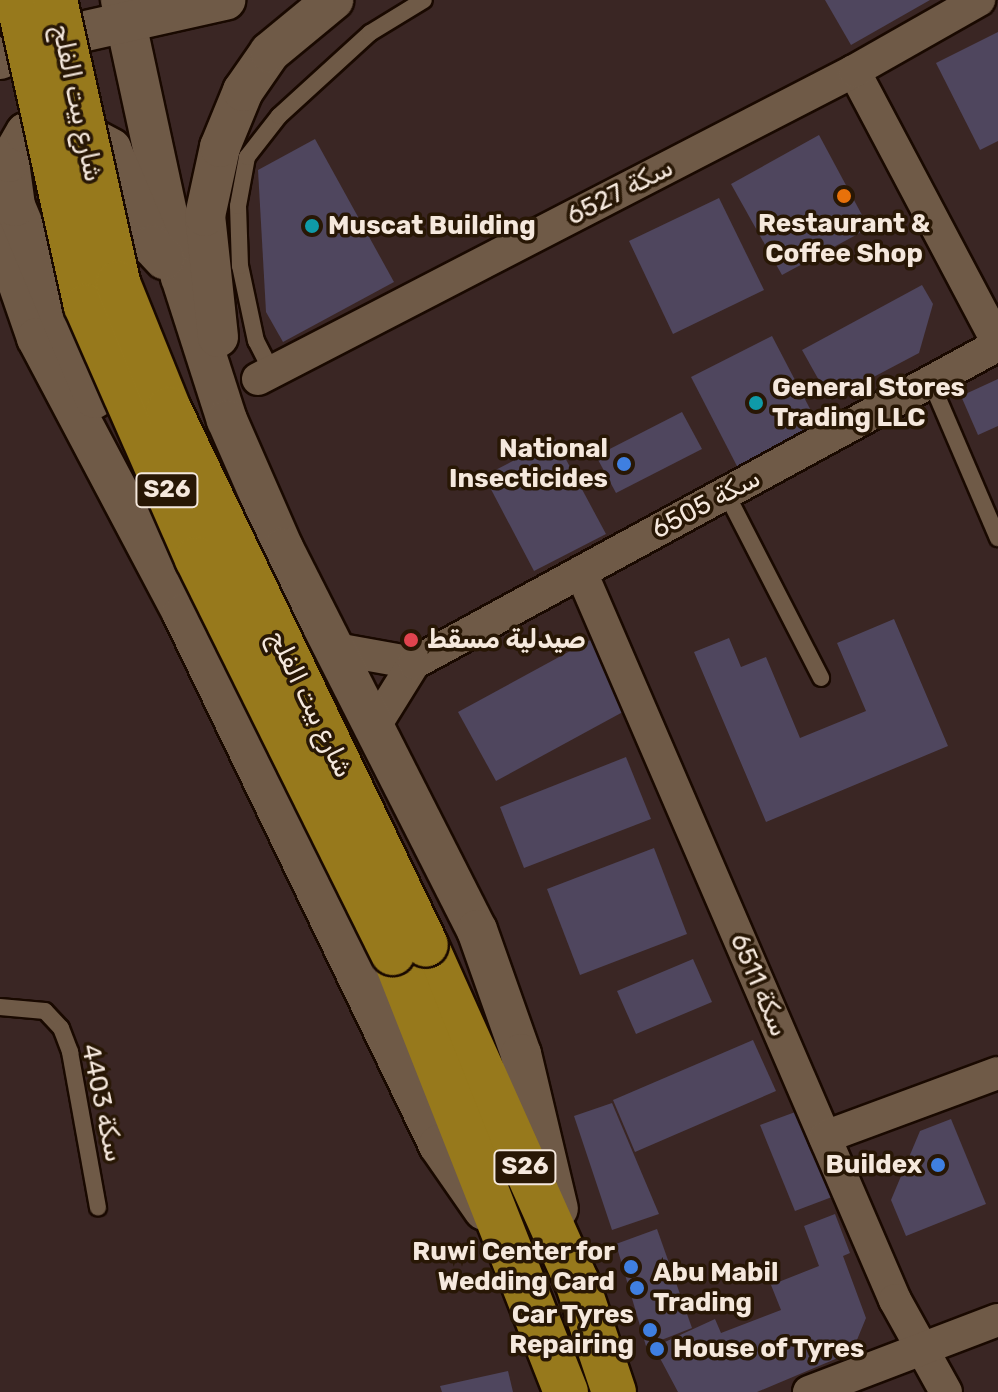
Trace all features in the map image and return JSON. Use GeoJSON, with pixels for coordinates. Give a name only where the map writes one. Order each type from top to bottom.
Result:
{"type":"FeatureCollection","features":[{"type":"Feature","properties":{"kind":"main road","name":"شارع بيت الفلج"},"geometry":{"type":"LineString","coordinates":[[18,0],[86,306],[197,559],[409,949],[577,1282],[614,1392]]}},
{"type":"Feature","properties":{"kind":"main road","name":"شارع بيت الفلج"},"geometry":{"type":"LineString","coordinates":[[55,0],[118,283],[169,409],[409,949],[513,1253],[566,1392]]}},
{"type":"Feature","properties":{"kind":"street"},"geometry":{"type":"LineString","coordinates":[[0,59],[122,11],[225,0]]}},
{"type":"Feature","properties":{"kind":"street"},"geometry":{"type":"LineString","coordinates":[[227,420],[205,216],[220,147],[243,91],[270,52],[333,0]]}},
{"type":"Feature","properties":{"kind":"street","name":"سكة 6527"},"geometry":{"type":"LineString","coordinates":[[265,376],[854,71],[979,0]]}},
{"type":"Feature","properties":{"kind":"street"},"geometry":{"type":"LineString","coordinates":[[122,11],[181,277],[227,420],[283,548],[376,724],[477,930],[521,1054],[577,1282]]}},
{"type":"Feature","properties":{"kind":"street"},"geometry":{"type":"LineString","coordinates":[[854,71],[998,344]]}},
{"type":"Feature","properties":{"kind":"street"},"geometry":{"type":"LineString","coordinates":[[138,527],[115,448],[15,206],[9,162],[26,133],[76,130],[111,149],[152,246],[181,277]]}},
{"type":"Feature","properties":{"kind":"street"},"geometry":{"type":"LineString","coordinates":[[0,231],[37,338],[138,527],[439,1145],[513,1253]]}},
{"type":"Feature","properties":{"kind":"street"},"geometry":{"type":"LineString","coordinates":[[0,316],[34,380],[86,431]]}},
{"type":"Feature","properties":{"kind":"street","name":"سكة 6505"},"geometry":{"type":"LineString","coordinates":[[376,724],[414,663],[998,344]]}},
{"type":"Feature","properties":{"kind":"street","name":"سكة 6511"},"geometry":{"type":"LineString","coordinates":[[581,572],[895,1300],[946,1392]]}},
{"type":"Feature","properties":{"kind":"street"},"geometry":{"type":"LineString","coordinates":[[336,649],[414,663]]}},
{"type":"Feature","properties":{"kind":"street"},"geometry":{"type":"LineString","coordinates":[[825,1137],[998,1073]]}},
{"type":"Feature","properties":{"kind":"street"},"geometry":{"type":"LineString","coordinates":[[809,1392],[998,1320]]}},
{"type":"Feature","properties":{"kind":"lane"},"geometry":{"type":"LineString","coordinates":[[265,376],[240,266],[238,206],[247,157],[279,116],[362,40],[424,0]]}},
{"type":"Feature","properties":{"kind":"lane"},"geometry":{"type":"LineString","coordinates":[[931,382],[998,538]]}},
{"type":"Feature","properties":{"kind":"lane"},"geometry":{"type":"LineString","coordinates":[[726,493],[821,678]]}},
{"type":"Feature","properties":{"kind":"lane","name":"سكة 4403"},"geometry":{"type":"LineString","coordinates":[[0,1007],[45,1011],[61,1028],[70,1052],[98,1207]]}},
{"type":"Feature","properties":{"kind":"shaded area"},"geometry":{"type":"Polygon","coordinates":[[[80,0],[998,0],[998,1392],[0,1392],[0,38],[80,0]]]}},
{"type":"Feature","properties":{"kind":"building"},"geometry":{"type":"Polygon","coordinates":[[[825,0],[930,0],[851,45],[825,0]]]}},
{"type":"Feature","properties":{"kind":"building"},"geometry":{"type":"Polygon","coordinates":[[[998,32],[998,141],[980,150],[936,63],[998,32]]]}},
{"type":"Feature","properties":{"kind":"building"},"geometry":{"type":"Polygon","coordinates":[[[819,135],[869,228],[782,275],[731,184],[819,135]]]}},
{"type":"Feature","properties":{"kind":"building","name":"Muscat Building"},"geometry":{"type":"Polygon","coordinates":[[[315,139],[394,282],[283,342],[266,312],[258,170],[315,139]]]}},
{"type":"Feature","properties":{"kind":"building"},"geometry":{"type":"Polygon","coordinates":[[[719,198],[764,290],[673,334],[629,241],[719,198]]]}},
{"type":"Feature","properties":{"kind":"building"},"geometry":{"type":"Polygon","coordinates":[[[922,285],[933,304],[919,353],[830,400],[802,350],[922,285]]]}},
{"type":"Feature","properties":{"kind":"building","name":"General Stores Trading LLC"},"geometry":{"type":"Polygon","coordinates":[[[772,336],[820,428],[739,470],[691,377],[772,336]]]}},
{"type":"Feature","properties":{"kind":"building"},"geometry":{"type":"Polygon","coordinates":[[[998,379],[998,426],[978,435],[961,396],[998,379]]]}},
{"type":"Feature","properties":{"kind":"building"},"geometry":{"type":"Polygon","coordinates":[[[682,412],[702,449],[616,493],[596,456],[682,412]]]}},
{"type":"Feature","properties":{"kind":"building"},"geometry":{"type":"Polygon","coordinates":[[[555,439],[606,534],[534,571],[484,476],[555,439]]]}},
{"type":"Feature","properties":{"kind":"building"},"geometry":{"type":"Polygon","coordinates":[[[894,619],[948,746],[766,822],[694,652],[729,638],[741,667],[766,657],[800,738],[866,711],[837,643],[894,619]]]}},
{"type":"Feature","properties":{"kind":"building"},"geometry":{"type":"Polygon","coordinates":[[[594,638],[632,707],[496,781],[458,712],[594,638]]]}},
{"type":"Feature","properties":{"kind":"building"},"geometry":{"type":"Polygon","coordinates":[[[626,757],[651,819],[524,868],[500,807],[626,757]]]}},
{"type":"Feature","properties":{"kind":"building"},"geometry":{"type":"Polygon","coordinates":[[[654,848],[687,934],[580,975],[547,889],[654,848]]]}},
{"type":"Feature","properties":{"kind":"building"},"geometry":{"type":"Polygon","coordinates":[[[693,959],[712,1002],[636,1034],[617,991],[693,959]]]}},
{"type":"Feature","properties":{"kind":"building"},"geometry":{"type":"Polygon","coordinates":[[[753,1040],[776,1091],[635,1152],[613,1100],[753,1040]]]}},
{"type":"Feature","properties":{"kind":"building"},"geometry":{"type":"Polygon","coordinates":[[[612,1103],[659,1214],[612,1230],[574,1116],[612,1103]]]}},
{"type":"Feature","properties":{"kind":"building"},"geometry":{"type":"Polygon","coordinates":[[[798,1111],[832,1197],[795,1211],[760,1125],[798,1111]]]}},
{"type":"Feature","properties":{"kind":"building","name":"Buildex"},"geometry":{"type":"Polygon","coordinates":[[[951,1119],[986,1204],[906,1236],[891,1200],[920,1131],[951,1119]]]}},
{"type":"Feature","properties":{"kind":"building"},"geometry":{"type":"Polygon","coordinates":[[[835,1214],[850,1253],[843,1256],[866,1318],[852,1352],[757,1392],[678,1392],[654,1347],[715,1319],[721,1333],[781,1310],[771,1285],[819,1266],[804,1226],[835,1214]]]}},
{"type":"Feature","properties":{"kind":"building"},"geometry":{"type":"Polygon","coordinates":[[[657,1229],[692,1328],[646,1346],[616,1244],[657,1229]]]}},
{"type":"Feature","properties":{"kind":"building"},"geometry":{"type":"Polygon","coordinates":[[[508,1371],[513,1392],[442,1392],[440,1386],[508,1371]]]}},
{"type":"Feature","properties":{"kind":"place","name":"Restaurant & Coffee Shop"},"geometry":{"type":"Point","coordinates":[844,196]}},
{"type":"Feature","properties":{"kind":"place","name":"Muscat Building"},"geometry":{"type":"Point","coordinates":[312,226]}},
{"type":"Feature","properties":{"kind":"place","name":"General Stores Trading LLC"},"geometry":{"type":"Point","coordinates":[756,403]}},
{"type":"Feature","properties":{"kind":"place","name":"National Insecticides"},"geometry":{"type":"Point","coordinates":[624,464]}},
{"type":"Feature","properties":{"kind":"place","name":"صيدلية مسقط"},"geometry":{"type":"Point","coordinates":[411,640]}},
{"type":"Feature","properties":{"kind":"place","name":"Buildex"},"geometry":{"type":"Point","coordinates":[938,1165]}},
{"type":"Feature","properties":{"kind":"place","name":"Ruwi Center for Wedding Card"},"geometry":{"type":"Point","coordinates":[631,1267]}},
{"type":"Feature","properties":{"kind":"place","name":"Abu Mabil Trading"},"geometry":{"type":"Point","coordinates":[637,1288]}},
{"type":"Feature","properties":{"kind":"place","name":"Car Tyres Repairing"},"geometry":{"type":"Point","coordinates":[650,1330]}},
{"type":"Feature","properties":{"kind":"place","name":"House of Tyres"},"geometry":{"type":"Point","coordinates":[657,1349]}}]}
